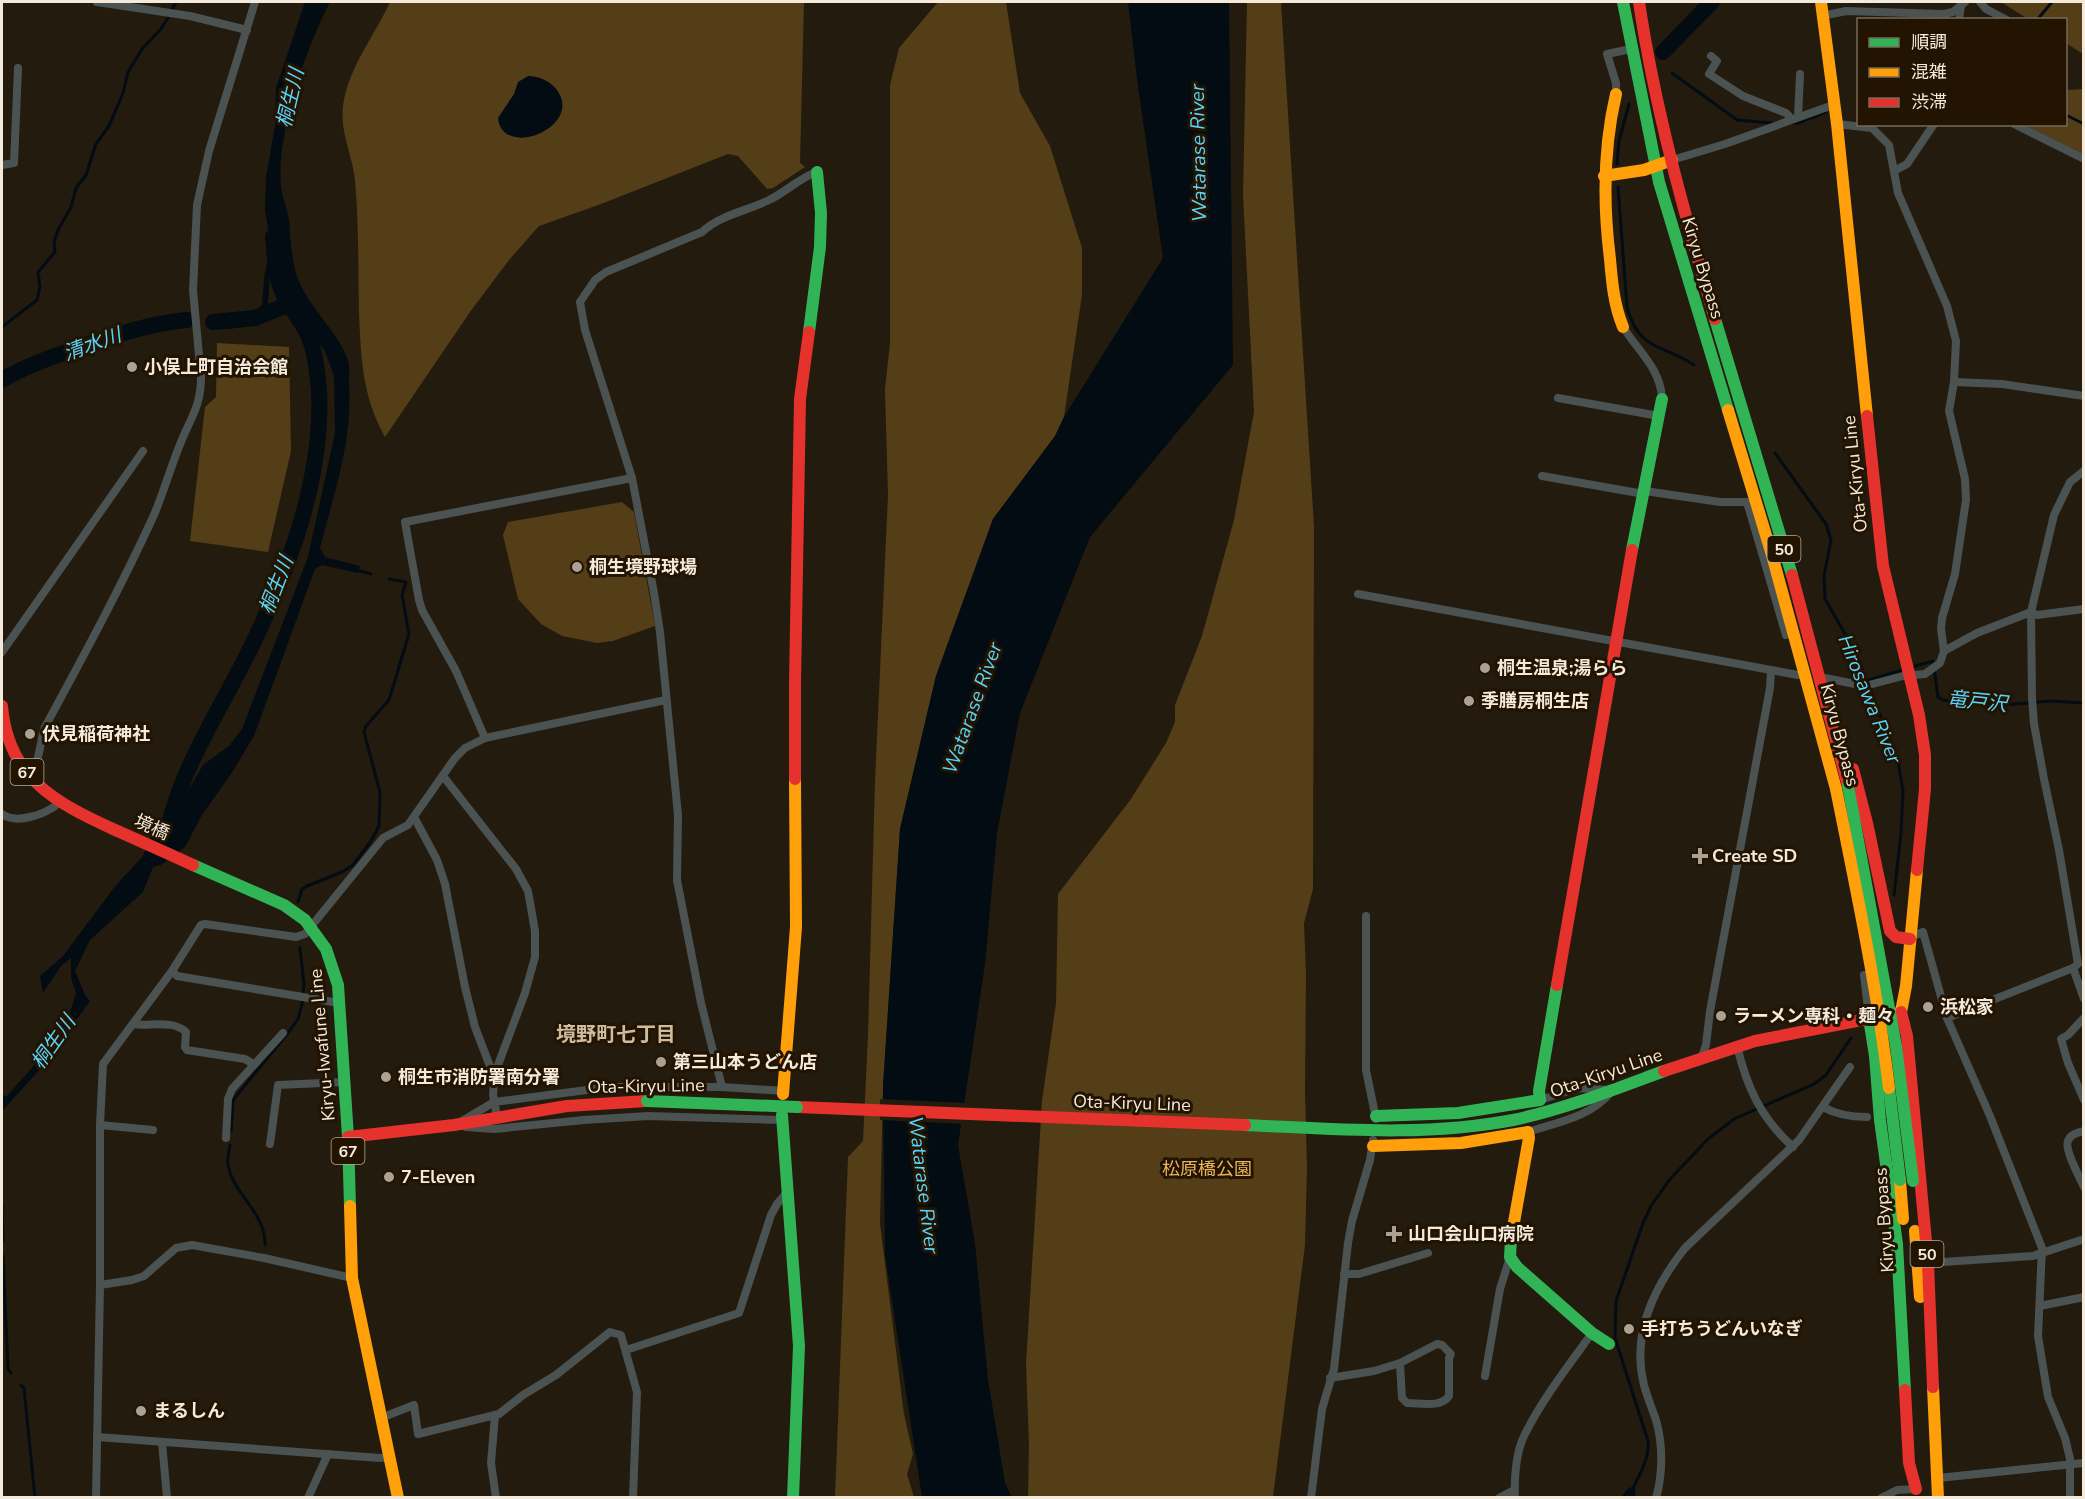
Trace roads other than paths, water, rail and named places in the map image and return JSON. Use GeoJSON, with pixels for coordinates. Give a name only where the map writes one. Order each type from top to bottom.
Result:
{"type":"FeatureCollection","features":[{"type":"Feature","properties":{"kind":"main road","name":"Kiryu Bypass"},"geometry":{"type":"LineString","coordinates":[[1623,2],[1655,166],[1842,787]]}},
{"type":"Feature","properties":{"kind":"main road","name":"Kiryu Bypass"},"geometry":{"type":"LineString","coordinates":[[1639,2],[1647,51],[1672,160],[1712,314],[1824,688],[1842,787],[1896,1046],[1930,1497]]}},
{"type":"Feature","properties":{"kind":"main road","name":"Ota-Kiryu Line"},"geometry":{"type":"LineString","coordinates":[[348,1137],[454,1125],[498,1123],[567,1106],[647,1101],[1425,1131],[1515,1120],[1612,1091],[1737,1046],[1814,1027],[1901,1012],[1926,765],[1919,715],[1883,566],[1837,124],[1821,2]]}},
{"type":"Feature","properties":{"kind":"main road"},"geometry":{"type":"LineString","coordinates":[[1616,94],[1606,132],[1604,176],[1615,308],[1623,327]]}},
{"type":"Feature","properties":{"kind":"main road"},"geometry":{"type":"LineString","coordinates":[[1604,176],[1623,174],[1672,160]]}},
{"type":"Feature","properties":{"kind":"main road"},"geometry":{"type":"LineString","coordinates":[[783,1093],[796,927],[795,683],[800,399],[820,247],[821,213],[817,172]]}},
{"type":"Feature","properties":{"kind":"main road","name":"50"},"geometry":{"type":"LineString","coordinates":[[1712,314],[1737,373],[1764,453],[1867,823],[1887,923],[1892,936],[1898,939],[1910,939]]}},
{"type":"Feature","properties":{"kind":"main road","name":"50"},"geometry":{"type":"LineString","coordinates":[[1713,363],[1721,412],[1747,502]]}},
{"type":"Feature","properties":{"kind":"main road"},"geometry":{"type":"LineString","coordinates":[[1376,1118],[1458,1114],[1511,1107],[1540,1100],[1539,1091],[1615,643],[1662,399]]}},
{"type":"Feature","properties":{"kind":"main road","name":"67"},"geometry":{"type":"LineString","coordinates":[[2,706],[9,743],[18,762],[44,791],[59,803]]}},
{"type":"Feature","properties":{"kind":"main road","name":"境橋"},"geometry":{"type":"LineString","coordinates":[[59,803],[82,816],[207,871]]}},
{"type":"Feature","properties":{"kind":"main road","name":"Kiryu-Iwafune Line"},"geometry":{"type":"LineString","coordinates":[[207,871],[300,914],[313,927],[333,962],[339,1003],[345,1082],[352,1278],[398,1497]]}},
{"type":"Feature","properties":{"kind":"main road","name":"50"},"geometry":{"type":"LineString","coordinates":[[1901,1012],[1906,1036],[1928,1263],[1938,1497]]}},
{"type":"Feature","properties":{"kind":"main road","name":"50"},"geometry":{"type":"LineString","coordinates":[[1869,1018],[1897,1244],[1909,1463],[1916,1493]]}},
{"type":"Feature","properties":{"kind":"main road"},"geometry":{"type":"LineString","coordinates":[[782,1118],[800,1346],[793,1497]]}},
{"type":"Feature","properties":{"kind":"main road"},"geometry":{"type":"LineString","coordinates":[[1373,1143],[1461,1143],[1528,1132],[1529,1138],[1509,1250],[1510,1257],[1517,1267],[1592,1333],[1609,1344]]}},
{"type":"Feature","properties":{"kind":"main road","name":"Kiryu Bypass"},"geometry":{"type":"LineString","coordinates":[[1907,1180],[1916,1493]]}},
{"type":"Feature","properties":{"kind":"street"},"geometry":{"type":"LineString","coordinates":[[97,2],[190,16],[247,30]]}},
{"type":"Feature","properties":{"kind":"street"},"geometry":{"type":"LineString","coordinates":[[30,776],[37,767],[45,727],[102,622],[153,515],[181,441],[194,417],[201,390],[190,290],[198,196],[209,151],[255,2]]}},
{"type":"Feature","properties":{"kind":"street"},"geometry":{"type":"LineString","coordinates":[[1980,2],[1986,9],[2003,18]]}},
{"type":"Feature","properties":{"kind":"street"},"geometry":{"type":"LineString","coordinates":[[1822,16],[1846,11],[1944,14],[1953,12],[1963,3]]}},
{"type":"Feature","properties":{"kind":"street"},"geometry":{"type":"LineString","coordinates":[[1959,18],[1963,3]]}},
{"type":"Feature","properties":{"kind":"street"},"geometry":{"type":"LineString","coordinates":[[1616,94],[1616,83],[1607,54],[1631,49]]}},
{"type":"Feature","properties":{"kind":"street"},"geometry":{"type":"LineString","coordinates":[[1711,56],[1717,61],[1709,74],[1743,96],[1795,118]]}},
{"type":"Feature","properties":{"kind":"street"},"geometry":{"type":"LineString","coordinates":[[2,165],[14,163],[18,68]]}},
{"type":"Feature","properties":{"kind":"street"},"geometry":{"type":"LineString","coordinates":[[1795,118],[1800,74]]}},
{"type":"Feature","properties":{"kind":"street"},"geometry":{"type":"LineString","coordinates":[[1672,160],[1725,144],[1833,105]]}},
{"type":"Feature","properties":{"kind":"street"},"geometry":{"type":"LineString","coordinates":[[1828,679],[1869,685],[1931,671],[1940,663],[1944,651],[1942,618],[1955,574],[1966,500],[1965,479],[1949,411],[1954,382],[1956,341],[1949,315],[1898,193],[1889,145],[1872,128],[1837,124]]}},
{"type":"Feature","properties":{"kind":"street"},"geometry":{"type":"LineString","coordinates":[[1894,171],[1907,164],[1933,126]]}},
{"type":"Feature","properties":{"kind":"street"},"geometry":{"type":"LineString","coordinates":[[2018,126],[2084,159]]}},
{"type":"Feature","properties":{"kind":"street"},"geometry":{"type":"LineString","coordinates":[[722,1087],[701,1003],[677,880],[678,815],[660,632],[632,478],[585,330],[580,302],[595,280],[606,272],[702,232],[711,223],[771,200],[802,178],[817,172]]}},
{"type":"Feature","properties":{"kind":"street"},"geometry":{"type":"LineString","coordinates":[[1623,327],[1657,373],[1662,387],[1662,399]]}},
{"type":"Feature","properties":{"kind":"street"},"geometry":{"type":"LineString","coordinates":[[1954,382],[2002,384],[2084,396]]}},
{"type":"Feature","properties":{"kind":"street"},"geometry":{"type":"LineString","coordinates":[[1558,398],[1659,416]]}},
{"type":"Feature","properties":{"kind":"street"},"geometry":{"type":"LineString","coordinates":[[2,652],[143,451]]}},
{"type":"Feature","properties":{"kind":"street"},"geometry":{"type":"LineString","coordinates":[[1947,1018],[2078,964],[2033,716],[2031,612],[2054,514],[2070,482],[2084,471]]}},
{"type":"Feature","properties":{"kind":"street"},"geometry":{"type":"LineString","coordinates":[[1542,476],[1720,502],[1747,502],[1823,765],[1862,954],[1869,1018]]}},
{"type":"Feature","properties":{"kind":"street"},"geometry":{"type":"LineString","coordinates":[[485,738],[456,671],[418,600],[405,522],[632,478]]}},
{"type":"Feature","properties":{"kind":"street"},"geometry":{"type":"LineString","coordinates":[[1358,594],[1798,675]]}},
{"type":"Feature","properties":{"kind":"street"},"geometry":{"type":"LineString","coordinates":[[1944,651],[1977,633],[2031,612],[2037,615],[2084,609]]}},
{"type":"Feature","properties":{"kind":"street"},"geometry":{"type":"LineString","coordinates":[[1701,1059],[1706,1045],[1770,688],[1771,671]]}},
{"type":"Feature","properties":{"kind":"street"},"geometry":{"type":"LineString","coordinates":[[96,1497],[100,1125],[103,1064],[172,971],[201,926],[205,924],[296,938],[305,934],[383,838],[408,825],[465,747],[485,738],[666,700]]}},
{"type":"Feature","properties":{"kind":"street"},"geometry":{"type":"LineString","coordinates":[[443,776],[516,869],[528,891],[535,932],[535,957],[525,993],[495,1073],[494,1102],[498,1123],[648,1116],[782,1118]]}},
{"type":"Feature","properties":{"kind":"street"},"geometry":{"type":"LineString","coordinates":[[2,814],[11,819],[18,819],[49,810],[59,803]]}},
{"type":"Feature","properties":{"kind":"street"},"geometry":{"type":"LineString","coordinates":[[414,817],[437,860],[446,884],[465,987],[475,1027],[491,1069],[495,1073]]}},
{"type":"Feature","properties":{"kind":"street"},"geometry":{"type":"LineString","coordinates":[[1366,916],[1366,1070],[1376,1118]]}},
{"type":"Feature","properties":{"kind":"street"},"geometry":{"type":"LineString","coordinates":[[1910,939],[1923,932],[1947,1018],[1990,1116],[2043,1254],[2038,1336],[2046,1389],[2065,1438],[2071,1464],[2070,1497]]}},
{"type":"Feature","properties":{"kind":"street"},"geometry":{"type":"LineString","coordinates":[[2073,968],[2084,999]]}},
{"type":"Feature","properties":{"kind":"street"},"geometry":{"type":"LineString","coordinates":[[172,971],[177,976],[339,1003]]}},
{"type":"Feature","properties":{"kind":"street"},"geometry":{"type":"LineString","coordinates":[[2084,1018],[2061,1039],[2068,1063],[2084,1100]]}},
{"type":"Feature","properties":{"kind":"street"},"geometry":{"type":"LineString","coordinates":[[133,1024],[180,1027],[186,1032],[184,1047],[187,1050],[245,1059],[253,1064]]}},
{"type":"Feature","properties":{"kind":"street"},"geometry":{"type":"LineString","coordinates":[[226,1138],[228,1099],[232,1089],[283,1033]]}},
{"type":"Feature","properties":{"kind":"street"},"geometry":{"type":"LineString","coordinates":[[1737,1046],[1749,1086],[1759,1107],[1773,1127],[1793,1147]]}},
{"type":"Feature","properties":{"kind":"street"},"geometry":{"type":"LineString","coordinates":[[1656,1497],[1661,1469],[1658,1433],[1643,1383],[1639,1346],[1648,1314],[1664,1279],[1685,1248],[1793,1147],[1850,1067]]}},
{"type":"Feature","properties":{"kind":"street"},"geometry":{"type":"LineString","coordinates":[[270,1144],[278,1085],[345,1082]]}},
{"type":"Feature","properties":{"kind":"street"},"geometry":{"type":"LineString","coordinates":[[454,1125],[494,1102],[610,1087],[722,1087],[783,1093]]}},
{"type":"Feature","properties":{"kind":"street"},"geometry":{"type":"LineString","coordinates":[[1540,1100],[1578,1088],[1612,1091]]}},
{"type":"Feature","properties":{"kind":"street"},"geometry":{"type":"LineString","coordinates":[[1528,1132],[1590,1112],[1612,1091]]}},
{"type":"Feature","properties":{"kind":"street"},"geometry":{"type":"LineString","coordinates":[[1823,1107],[1834,1113],[1852,1117],[1867,1117]]}},
{"type":"Feature","properties":{"kind":"street"},"geometry":{"type":"LineString","coordinates":[[100,1125],[153,1130]]}},
{"type":"Feature","properties":{"kind":"street"},"geometry":{"type":"LineString","coordinates":[[2084,1131],[2073,1134],[2067,1146],[2084,1187]]}},
{"type":"Feature","properties":{"kind":"street"},"geometry":{"type":"LineString","coordinates":[[1311,1497],[1322,1409],[1334,1369],[1352,1221],[1373,1143]]}},
{"type":"Feature","properties":{"kind":"street"},"geometry":{"type":"LineString","coordinates":[[627,1350],[739,1313],[771,1215],[787,1192]]}},
{"type":"Feature","properties":{"kind":"street"},"geometry":{"type":"LineString","coordinates":[[1928,1263],[2043,1254],[2084,1239]]}},
{"type":"Feature","properties":{"kind":"street"},"geometry":{"type":"LineString","coordinates":[[100,1285],[144,1276],[176,1248],[192,1245],[264,1258],[352,1278]]}},
{"type":"Feature","properties":{"kind":"street"},"geometry":{"type":"LineString","coordinates":[[1344,1274],[1359,1274],[1428,1253]]}},
{"type":"Feature","properties":{"kind":"street"},"geometry":{"type":"LineString","coordinates":[[1485,1376],[1500,1289],[1510,1257]]}},
{"type":"Feature","properties":{"kind":"street"},"geometry":{"type":"LineString","coordinates":[[2040,1306],[2084,1297]]}},
{"type":"Feature","properties":{"kind":"street"},"geometry":{"type":"LineString","coordinates":[[381,1418],[414,1405],[418,1434],[495,1415],[556,1375],[610,1332],[621,1335],[637,1392],[633,1495],[624,1497]]}},
{"type":"Feature","properties":{"kind":"street"},"geometry":{"type":"LineString","coordinates":[[1499,1497],[1514,1494],[1519,1456],[1525,1434],[1592,1333]]}},
{"type":"Feature","properties":{"kind":"street"},"geometry":{"type":"LineString","coordinates":[[1330,1378],[1374,1371],[1400,1363],[1437,1344],[1442,1345],[1451,1354],[1447,1400],[1442,1403],[1407,1403],[1404,1401],[1400,1363]]}},
{"type":"Feature","properties":{"kind":"street"},"geometry":{"type":"LineString","coordinates":[[495,1415],[491,1463],[496,1497]]}},
{"type":"Feature","properties":{"kind":"street"},"geometry":{"type":"LineString","coordinates":[[97,1437],[390,1457]]}},
{"type":"Feature","properties":{"kind":"street"},"geometry":{"type":"LineString","coordinates":[[162,1442],[167,1497]]}},
{"type":"Feature","properties":{"kind":"street"},"geometry":{"type":"LineString","coordinates":[[308,1497],[328,1454]]}},
{"type":"Feature","properties":{"kind":"street"},"geometry":{"type":"LineString","coordinates":[[1938,1478],[2084,1463]]}},
{"type":"Feature","properties":{"kind":"street"},"geometry":{"type":"LineString","coordinates":[[1881,1497],[1897,1490],[1916,1493]]}},
{"type":"Feature","properties":{"kind":"water"},"geometry":{"type":"Polygon","coordinates":[[[305,2],[330,2],[303,66],[288,116],[283,141],[281,185],[298,279],[309,300],[343,349],[349,366],[348,425],[345,446],[320,548],[325,557],[360,566],[358,573],[322,565],[315,569],[254,736],[202,815],[185,847],[161,865],[153,867],[143,892],[90,940],[75,971],[90,1001],[43,1066],[2,1111],[2,1094],[6,1097],[55,1042],[70,1012],[76,993],[71,978],[71,958],[61,966],[43,993],[40,976],[63,956],[117,884],[143,856],[154,830],[158,828],[165,830],[203,765],[229,746],[242,729],[308,557],[335,433],[334,376],[325,351],[297,314],[286,288],[278,256],[271,268],[268,304],[259,320],[243,327],[212,329],[213,317],[252,316],[262,304],[269,252],[265,209],[266,177],[275,126],[276,88],[305,2]]]}},
{"type":"Feature","properties":{"kind":"water","name":"Watarase River"},"geometry":{"type":"Polygon","coordinates":[[[1128,2],[1229,2],[1233,365],[1090,537],[1020,713],[997,833],[985,964],[958,1145],[975,1243],[988,1380],[1005,1483],[1012,1497],[922,1497],[885,1255],[883,1086],[900,829],[936,676],[993,519],[1055,436],[1064,417],[1163,258],[1128,2]]]}},
{"type":"Feature","properties":{"kind":"water"},"geometry":{"type":"Polygon","coordinates":[[[528,76],[544,80],[557,90],[562,104],[560,116],[539,134],[513,137],[503,130],[498,118],[514,94],[518,82],[528,76]]]}},
{"type":"Feature","properties":{"kind":"waterway"},"geometry":{"type":"LineString","coordinates":[[172,10],[176,2]]}},
{"type":"Feature","properties":{"kind":"waterway","name":"Hirosawa River"},"geometry":{"type":"LineString","coordinates":[[1663,52],[1712,2]]}},
{"type":"Feature","properties":{"kind":"waterway"},"geometry":{"type":"LineString","coordinates":[[2039,18],[2052,2]]}},
{"type":"Feature","properties":{"kind":"waterway"},"geometry":{"type":"LineString","coordinates":[[2,327],[37,300],[40,287],[38,272],[55,252],[54,242],[58,230],[71,207],[76,188],[86,175],[96,144],[109,126],[123,93],[128,72],[142,49],[168,18]]}},
{"type":"Feature","properties":{"kind":"waterway"},"geometry":{"type":"LineString","coordinates":[[1672,73],[1737,120],[1773,123]]}},
{"type":"Feature","properties":{"kind":"waterway","name":"Hirosawa River"},"geometry":{"type":"LineString","coordinates":[[1617,164],[1619,141],[1629,104]]}},
{"type":"Feature","properties":{"kind":"waterway"},"geometry":{"type":"LineString","coordinates":[[1791,123],[1798,123],[1826,112]]}},
{"type":"Feature","properties":{"kind":"waterway"},"geometry":{"type":"LineString","coordinates":[[2067,116],[2084,124]]}},
{"type":"Feature","properties":{"kind":"waterway","name":"Hirosawa River"},"geometry":{"type":"LineString","coordinates":[[1618,187],[1627,307],[1632,322],[1645,340],[1694,365]]}},
{"type":"Feature","properties":{"kind":"waterway","name":"桐生川"},"geometry":{"type":"LineString","coordinates":[[162,845],[187,772],[247,656],[281,580],[302,518],[316,455],[319,423],[316,362],[307,333],[280,286],[273,237]]}},
{"type":"Feature","properties":{"kind":"waterway","name":"清水川"},"geometry":{"type":"LineString","coordinates":[[213,322],[255,318],[289,304]]}},
{"type":"Feature","properties":{"kind":"waterway","name":"清水川"},"geometry":{"type":"LineString","coordinates":[[2,380],[41,361],[110,337],[140,328],[187,320]]}},
{"type":"Feature","properties":{"kind":"waterway","name":"Hirosawa River"},"geometry":{"type":"LineString","coordinates":[[1775,453],[1826,524],[1831,540],[1824,576],[1825,599],[1856,653],[1898,761],[1903,791],[1894,895]]}},
{"type":"Feature","properties":{"kind":"waterway"},"geometry":{"type":"LineString","coordinates":[[356,570],[371,574]]}},
{"type":"Feature","properties":{"kind":"waterway"},"geometry":{"type":"LineString","coordinates":[[298,902],[302,889],[353,865],[379,826],[380,792],[364,732],[366,726],[389,700],[409,634],[402,595],[406,582],[389,579]]}},
{"type":"Feature","properties":{"kind":"waterway","name":"竜戸沢"},"geometry":{"type":"LineString","coordinates":[[1912,667],[1933,661],[1938,697],[1943,700],[2004,705],[2051,701],[2084,703]]}},
{"type":"Feature","properties":{"kind":"waterway","name":"竜戸沢"},"geometry":{"type":"LineString","coordinates":[[1869,680],[1906,669]]}},
{"type":"Feature","properties":{"kind":"waterway"},"geometry":{"type":"LineString","coordinates":[[231,1131],[233,1100],[298,1019],[304,984],[300,948]]}},
{"type":"Feature","properties":{"kind":"waterway","name":"Hirosawa River"},"geometry":{"type":"LineString","coordinates":[[1635,1498],[1631,1492],[1646,1461],[1648,1441],[1615,1338],[1616,1301],[1643,1223],[1651,1206],[1670,1179],[1708,1139],[1734,1119],[1814,1084],[1826,1075],[1851,1038]]}},
{"type":"Feature","properties":{"kind":"waterway"},"geometry":{"type":"LineString","coordinates":[[230,1145],[228,1161],[231,1175],[260,1223],[265,1245]]}},
{"type":"Feature","properties":{"kind":"waterway"},"geometry":{"type":"LineString","coordinates":[[2,1205],[3,1240]]}},
{"type":"Feature","properties":{"kind":"waterway"},"geometry":{"type":"LineString","coordinates":[[3,1256],[8,1369],[11,1373]]}},
{"type":"Feature","properties":{"kind":"waterway"},"geometry":{"type":"LineString","coordinates":[[21,1385],[24,1388],[35,1498]]}},
{"type":"Feature","properties":{"kind":"waterway","name":"Hirosawa River"},"geometry":{"type":"LineString","coordinates":[[1626,1498],[1631,1492]]}},
{"type":"Feature","properties":{"kind":"place","name":"小俣上町自治会館"},"geometry":{"type":"Point","coordinates":[132,367]}},
{"type":"Feature","properties":{"kind":"place","name":"桐生境野球場"},"geometry":{"type":"Point","coordinates":[577,567]}},
{"type":"Feature","properties":{"kind":"place","name":"桐生温泉;湯らら"},"geometry":{"type":"Point","coordinates":[1485,668]}},
{"type":"Feature","properties":{"kind":"place","name":"季膳房桐生店"},"geometry":{"type":"Point","coordinates":[1469,701]}},
{"type":"Feature","properties":{"kind":"place","name":"伏見稲荷神社"},"geometry":{"type":"Point","coordinates":[30,734]}},
{"type":"Feature","properties":{"kind":"place","name":"Create SD"},"geometry":{"type":"Point","coordinates":[1700,856]}},
{"type":"Feature","properties":{"kind":"place","name":"浜松家"},"geometry":{"type":"Point","coordinates":[1928,1007]}},
{"type":"Feature","properties":{"kind":"place","name":"ラーメン専科・麺々"},"geometry":{"type":"Point","coordinates":[1721,1016]}},
{"type":"Feature","properties":{"kind":"place","name":"第三山本うどん店"},"geometry":{"type":"Point","coordinates":[661,1062]}},
{"type":"Feature","properties":{"kind":"place","name":"桐生市消防署南分署"},"geometry":{"type":"Point","coordinates":[386,1077]}},
{"type":"Feature","properties":{"kind":"place","name":"7-Eleven"},"geometry":{"type":"Point","coordinates":[389,1177]}},
{"type":"Feature","properties":{"kind":"place","name":"山口会山口病院"},"geometry":{"type":"Point","coordinates":[1394,1234]}},
{"type":"Feature","properties":{"kind":"place","name":"手打ちうどんいなぎ"},"geometry":{"type":"Point","coordinates":[1629,1329]}},
{"type":"Feature","properties":{"kind":"place","name":"まるしん"},"geometry":{"type":"Point","coordinates":[141,1411]}},
{"type":"Feature","properties":{"kind":"district","name":"境野町七丁目"},"geometry":{"type":"Point","coordinates":[616,1034]}},
{"type":"Feature","properties":{"kind":"park label","name":"松原橋公園"},"geometry":{"type":"Point","coordinates":[1207,1169]}}]}
